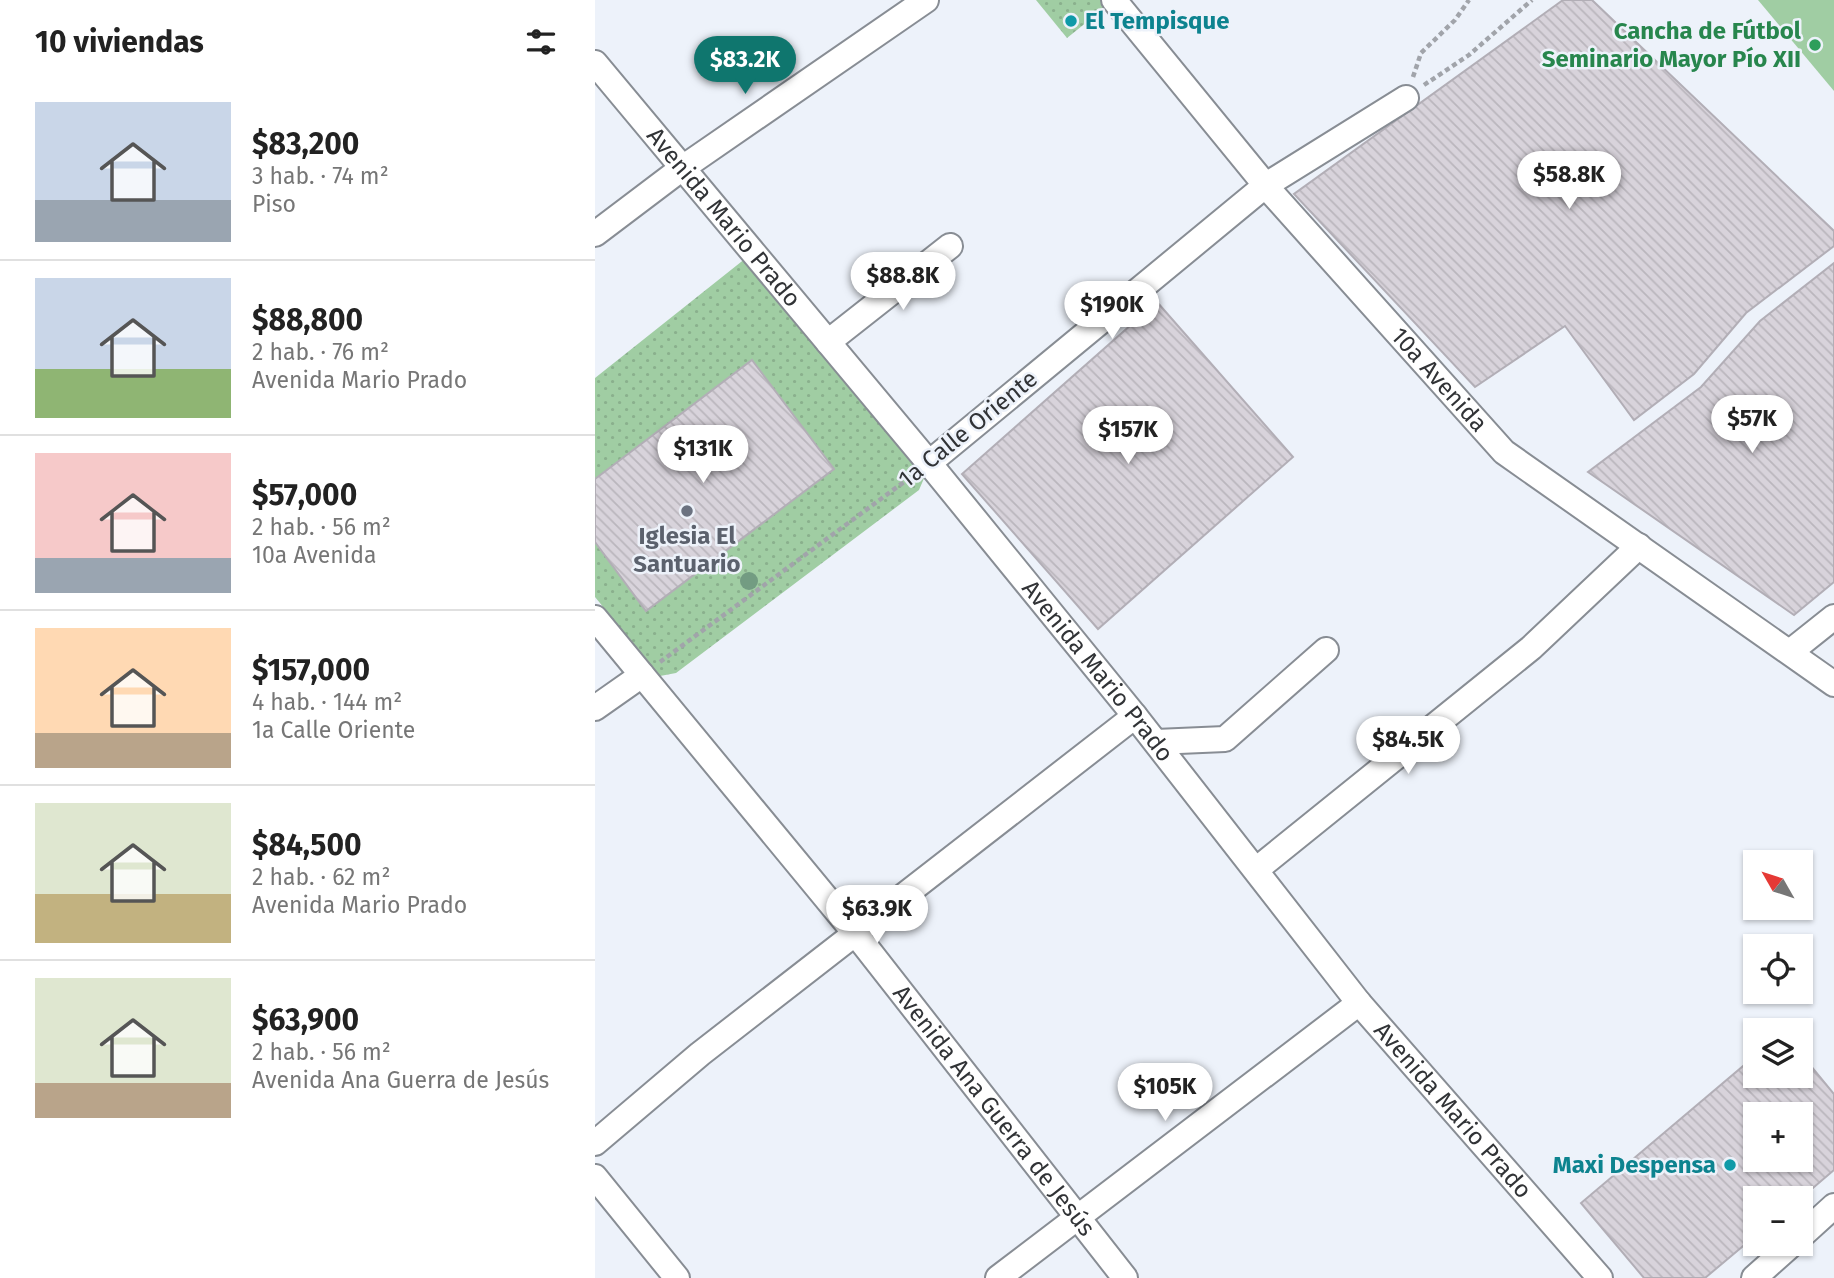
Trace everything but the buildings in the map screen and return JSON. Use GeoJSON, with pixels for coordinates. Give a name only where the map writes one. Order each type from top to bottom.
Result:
{"type":"FeatureCollection","features":[{"type":"Feature","properties":{"kind":"street"},"geometry":{"type":"LineString","coordinates":[[595,234],[681,169],[926,0]]}},
{"type":"Feature","properties":{"kind":"street","name":"10a Avenida"},"geometry":{"type":"LineString","coordinates":[[1114,0],[1266,184],[1504,452],[1834,684]]}},
{"type":"Feature","properties":{"kind":"street","name":"Avenida Mario Prado"},"geometry":{"type":"LineString","coordinates":[[595,63],[929,463],[1135,716],[1359,1003],[1600,1278]]}},
{"type":"Feature","properties":{"kind":"street","name":"1a Calle Oriente"},"geometry":{"type":"LineString","coordinates":[[929,463],[1266,184],[1406,98]]}},
{"type":"Feature","properties":{"kind":"street"},"geometry":{"type":"LineString","coordinates":[[828,342],[950,246]]}},
{"type":"Feature","properties":{"kind":"street"},"geometry":{"type":"LineString","coordinates":[[1257,869],[1531,649],[1639,546]]}},
{"type":"Feature","properties":{"kind":"street"},"geometry":{"type":"LineString","coordinates":[[1790,652],[1834,617]]}},
{"type":"Feature","properties":{"kind":"street","name":"Avenida Ana Guerra de Jesús"},"geometry":{"type":"LineString","coordinates":[[595,618],[855,933],[1080,1216],[1125,1278]]}},
{"type":"Feature","properties":{"kind":"street"},"geometry":{"type":"LineString","coordinates":[[1156,742],[1225,739],[1326,650]]}},
{"type":"Feature","properties":{"kind":"street"},"geometry":{"type":"LineString","coordinates":[[595,708],[642,675]]}},
{"type":"Feature","properties":{"kind":"street"},"geometry":{"type":"LineString","coordinates":[[595,1143],[700,1054],[1135,716]]}},
{"type":"Feature","properties":{"kind":"street"},"geometry":{"type":"LineString","coordinates":[[998,1278],[1359,1003]]}},
{"type":"Feature","properties":{"kind":"street"},"geometry":{"type":"LineString","coordinates":[[595,1177],[677,1278]]}},
{"type":"Feature","properties":{"kind":"street"},"geometry":{"type":"LineString","coordinates":[[1813,1225],[1834,1206]]}},
{"type":"Feature","properties":{"kind":"street"},"geometry":{"type":"LineString","coordinates":[[1754,1278],[1778,1256]]}},
{"type":"Feature","properties":{"kind":"path"},"geometry":{"type":"LineString","coordinates":[[1406,98],[1421,53],[1455,20],[1469,0]]}},
{"type":"Feature","properties":{"kind":"path"},"geometry":{"type":"LineString","coordinates":[[1406,98],[1469,55],[1532,0]]}},
{"type":"Feature","properties":{"kind":"path","name":"1a Calle Oriente"},"geometry":{"type":"LineString","coordinates":[[642,675],[929,463]]}},
{"type":"Feature","properties":{"kind":"green space","name":"El Tempisque"},"geometry":{"type":"Polygon","coordinates":[[[1036,0],[1104,0],[1108,5],[1067,38],[1036,0]]]}},
{"type":"Feature","properties":{"kind":"green space","name":"Cancha de Fútbol Seminario Mayor Pío XII"},"geometry":{"type":"Polygon","coordinates":[[[1758,0],[1834,0],[1834,91],[1758,0]]]}},
{"type":"Feature","properties":{"kind":"green space"},"geometry":{"type":"Polygon","coordinates":[[[1258,175],[925,476],[919,490],[676,673],[660,676],[595,597],[595,378],[746,258],[917,460],[1258,175]]]}},
{"type":"Feature","properties":{"kind":"place","name":"El Tempisque"},"geometry":{"type":"Point","coordinates":[1071,21]}},
{"type":"Feature","properties":{"kind":"place","name":"Cancha de Fútbol Seminario Mayor Pío XII"},"geometry":{"type":"Point","coordinates":[1815,45]}},
{"type":"Feature","properties":{"kind":"place","name":"Iglesia El Santuario"},"geometry":{"type":"Point","coordinates":[687,511]}},
{"type":"Feature","properties":{"kind":"place","name":"Maxi Despensa"},"geometry":{"type":"Point","coordinates":[1730,1165]}}]}
